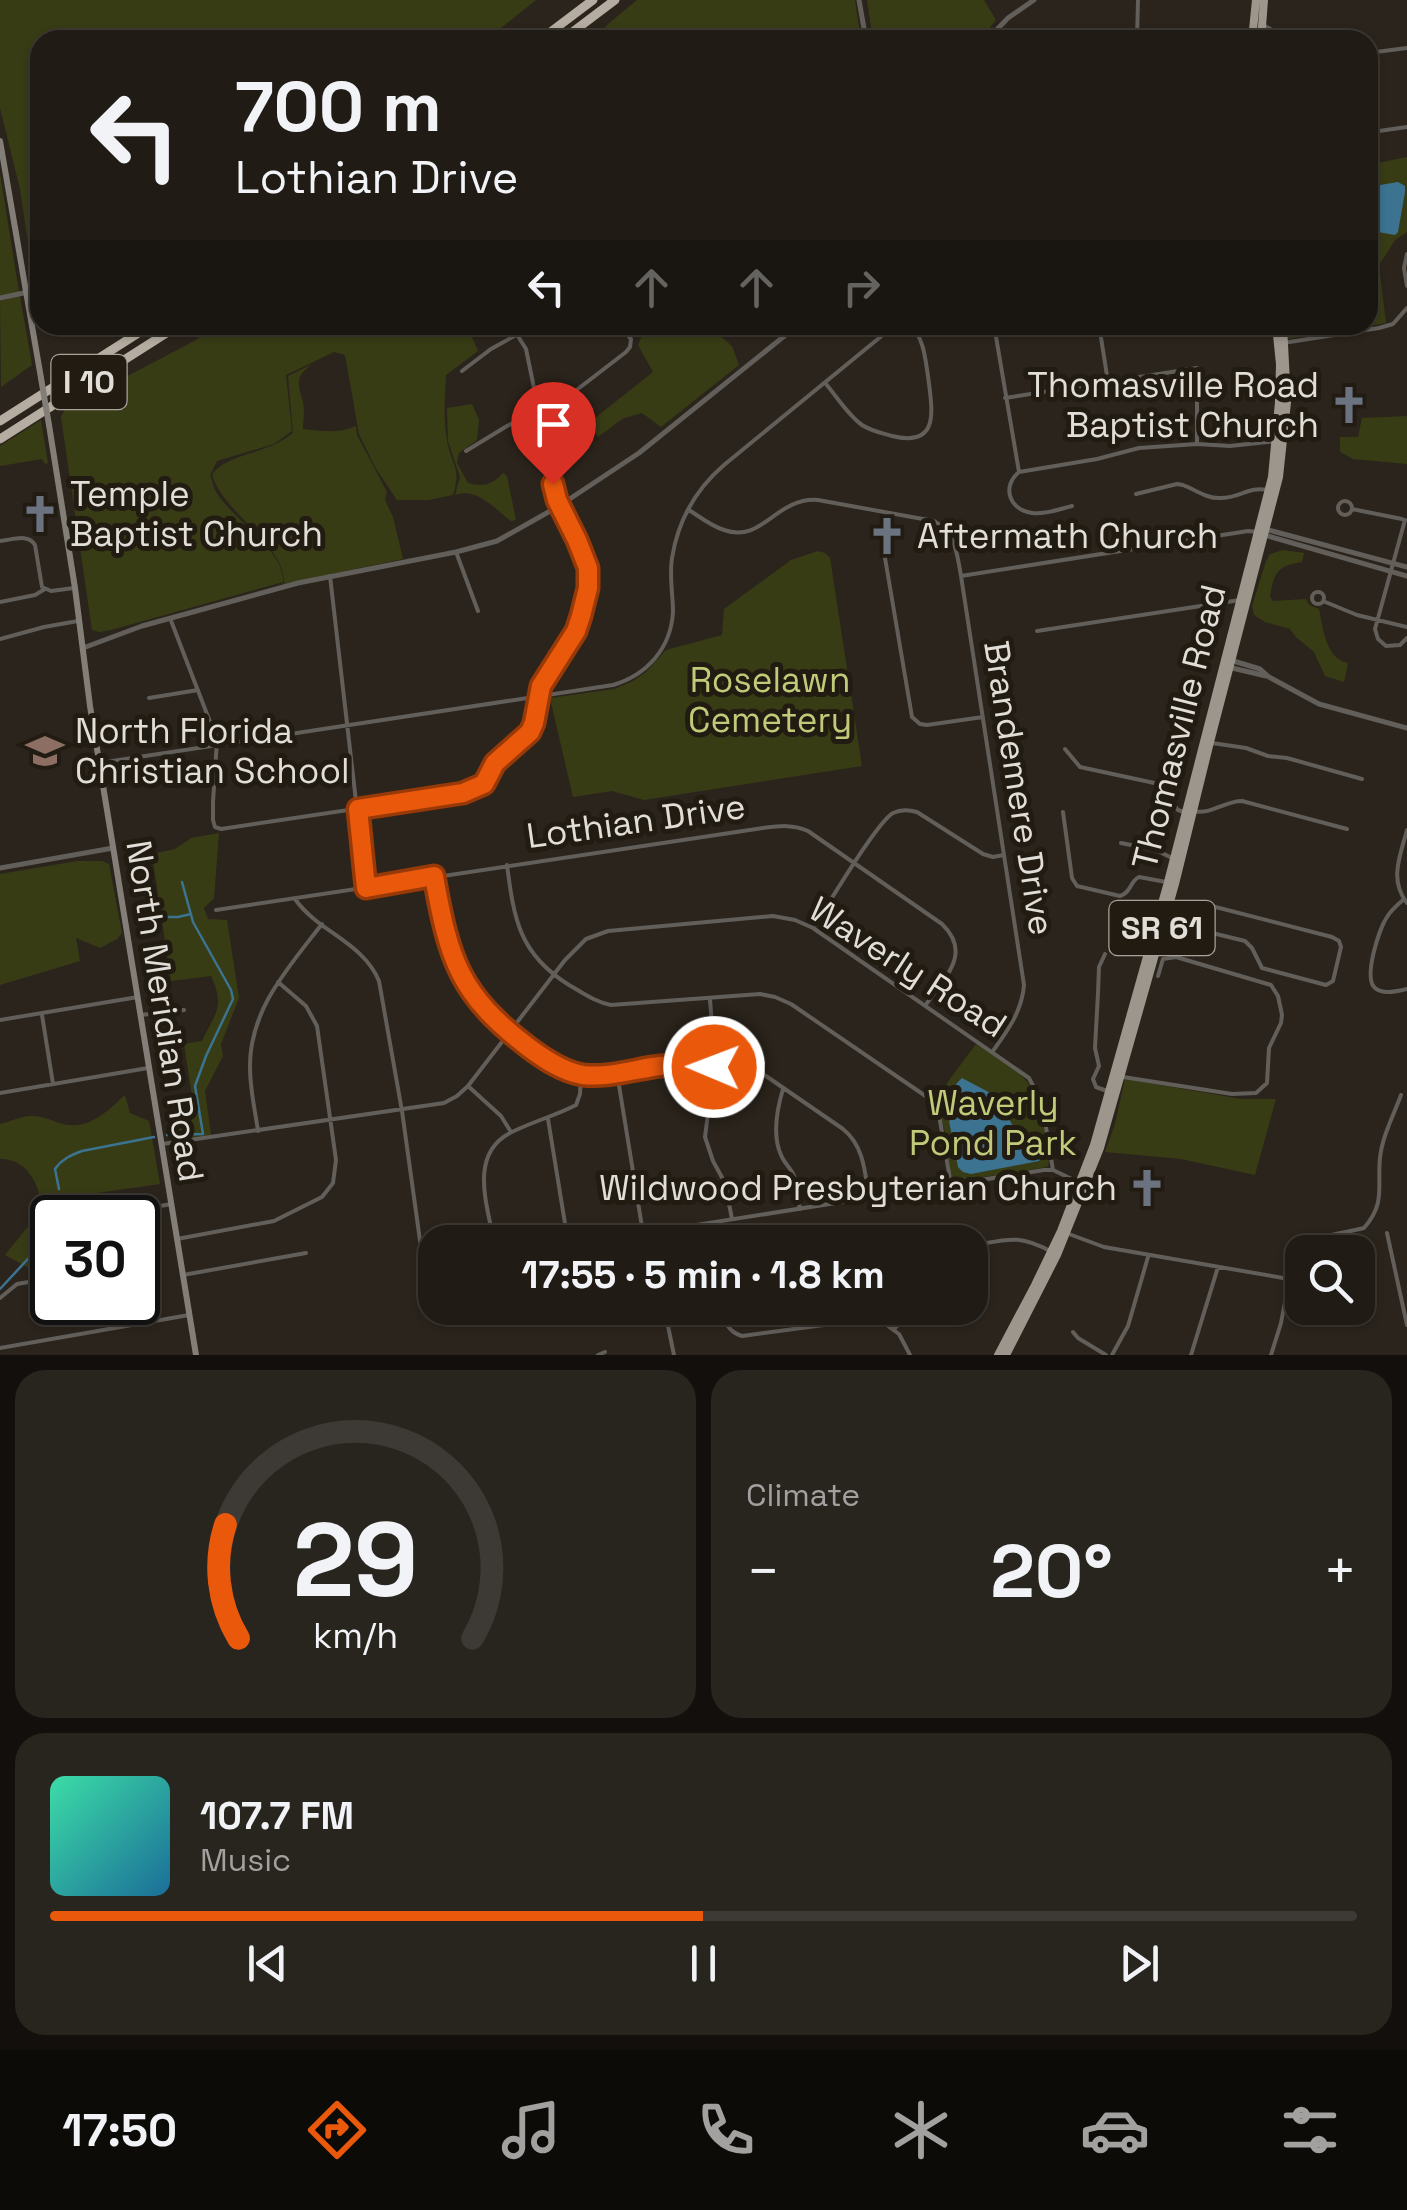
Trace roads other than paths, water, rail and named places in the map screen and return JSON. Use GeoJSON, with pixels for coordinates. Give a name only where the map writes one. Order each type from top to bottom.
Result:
{"type":"FeatureCollection","features":[{"type":"Feature","properties":{"kind":"highway"},"geometry":{"type":"LineString","coordinates":[[553,30],[593,0]]}},
{"type":"Feature","properties":{"kind":"highway"},"geometry":{"type":"LineString","coordinates":[[575,30],[615,0]]}},
{"type":"Feature","properties":{"kind":"highway","name":"I 10"},"geometry":{"type":"LineString","coordinates":[[0,420],[135,335]]}},
{"type":"Feature","properties":{"kind":"highway","name":"I 10"},"geometry":{"type":"LineString","coordinates":[[0,439],[163,335]]}},
{"type":"Feature","properties":{"kind":"main road"},"geometry":{"type":"LineString","coordinates":[[1256,0],[1256,30]]}},
{"type":"Feature","properties":{"kind":"main road"},"geometry":{"type":"LineString","coordinates":[[1259,30],[1264,0]]}},
{"type":"Feature","properties":{"kind":"main road","name":"North Meridian Road"},"geometry":{"type":"LineString","coordinates":[[0,142],[30,305]]}},
{"type":"Feature","properties":{"kind":"main road","name":"North Meridian Road"},"geometry":{"type":"LineString","coordinates":[[34,335],[196,1355]]}},
{"type":"Feature","properties":{"kind":"main road","name":"Thomasville Road"},"geometry":{"type":"LineString","coordinates":[[1006,1355],[1064,1232],[1106,1129],[1117,1075],[1172,883],[1263,532],[1287,402],[1281,335]]}},
{"type":"Feature","properties":{"kind":"main road","name":"Thomasville Road"},"geometry":{"type":"LineString","coordinates":[[1263,532],[1280,441]]}},
{"type":"Feature","properties":{"kind":"main road","name":"Thomasville Road"},"geometry":{"type":"LineString","coordinates":[[1172,883],[1174,859],[1189,812]]}},
{"type":"Feature","properties":{"kind":"main road","name":"Thomasville Road"},"geometry":{"type":"LineString","coordinates":[[998,1355],[1054,1254]]}},
{"type":"Feature","properties":{"kind":"street"},"geometry":{"type":"LineString","coordinates":[[859,0],[864,30]]}},
{"type":"Feature","properties":{"kind":"street"},"geometry":{"type":"LineString","coordinates":[[997,30],[1034,0]]}},
{"type":"Feature","properties":{"kind":"street"},"geometry":{"type":"LineString","coordinates":[[1137,30],[1138,0]]}},
{"type":"Feature","properties":{"kind":"street"},"geometry":{"type":"LineString","coordinates":[[1262,23],[1271,30]]}},
{"type":"Feature","properties":{"kind":"street"},"geometry":{"type":"LineString","coordinates":[[1378,52],[1407,48]]}},
{"type":"Feature","properties":{"kind":"street"},"geometry":{"type":"LineString","coordinates":[[1378,129],[1407,127]]}},
{"type":"Feature","properties":{"kind":"street"},"geometry":{"type":"LineString","coordinates":[[1407,254],[1407,286]]}},
{"type":"Feature","properties":{"kind":"street"},"geometry":{"type":"LineString","coordinates":[[0,298],[28,292]]}},
{"type":"Feature","properties":{"kind":"street"},"geometry":{"type":"LineString","coordinates":[[1378,328],[1397,321],[1407,308]]}},
{"type":"Feature","properties":{"kind":"street"},"geometry":{"type":"LineString","coordinates":[[462,371],[516,335]]}},
{"type":"Feature","properties":{"kind":"street"},"geometry":{"type":"LineString","coordinates":[[170,618],[217,745],[215,827],[463,793],[481,786],[495,763],[530,732],[546,676],[576,631],[588,588],[589,574],[582,552],[559,506],[529,360],[518,335]]}},
{"type":"Feature","properties":{"kind":"street"},"geometry":{"type":"LineString","coordinates":[[466,451],[507,426],[561,402],[626,352],[631,344],[628,335]]}},
{"type":"Feature","properties":{"kind":"street"},"geometry":{"type":"LineString","coordinates":[[83,648],[170,618],[330,576],[497,541],[639,454],[786,335]]}},
{"type":"Feature","properties":{"kind":"street"},"geometry":{"type":"LineString","coordinates":[[100,763],[539,696],[621,682],[642,672],[656,657],[670,628],[672,555],[688,509],[701,488],[714,473],[883,335]]}},
{"type":"Feature","properties":{"kind":"street"},"geometry":{"type":"LineString","coordinates":[[824,383],[869,429],[902,438],[922,434],[930,425],[932,402],[919,335]]}},
{"type":"Feature","properties":{"kind":"street"},"geometry":{"type":"LineString","coordinates":[[996,335],[1019,472]]}},
{"type":"Feature","properties":{"kind":"street"},"geometry":{"type":"LineString","coordinates":[[1101,335],[1108,382]]}},
{"type":"Feature","properties":{"kind":"street"},"geometry":{"type":"LineString","coordinates":[[1282,343],[1334,335]]}},
{"type":"Feature","properties":{"kind":"street"},"geometry":{"type":"LineString","coordinates":[[1005,398],[1197,368],[1197,444]]}},
{"type":"Feature","properties":{"kind":"street"},"geometry":{"type":"LineString","coordinates":[[1072,506],[1033,513],[1010,498],[1011,480],[1019,472],[1139,448],[1280,441]]}},
{"type":"Feature","properties":{"kind":"street"},"geometry":{"type":"LineString","coordinates":[[1136,494],[1177,484],[1218,499],[1253,488],[1268,490]]}},
{"type":"Feature","properties":{"kind":"street"},"geometry":{"type":"LineString","coordinates":[[688,509],[724,530],[740,533],[755,530],[783,508],[804,500],[888,513],[884,552],[910,712],[920,724],[934,725],[983,717]]}},
{"type":"Feature","properties":{"kind":"street"},"geometry":{"type":"LineString","coordinates":[[1352,510],[1406,520],[1375,634],[1382,644],[1395,646],[1407,638]]}},
{"type":"Feature","properties":{"kind":"street","name":"Brandemere Drive"},"geometry":{"type":"LineString","coordinates":[[888,513],[934,522],[954,539],[1024,992],[1016,1018],[993,1051]]}},
{"type":"Feature","properties":{"kind":"street"},"geometry":{"type":"LineString","coordinates":[[961,576],[1248,531],[1407,567]]}},
{"type":"Feature","properties":{"kind":"street"},"geometry":{"type":"LineString","coordinates":[[1263,532],[1407,576]]}},
{"type":"Feature","properties":{"kind":"street"},"geometry":{"type":"LineString","coordinates":[[0,541],[26,538],[34,542],[40,584],[45,590]]}},
{"type":"Feature","properties":{"kind":"street"},"geometry":{"type":"LineString","coordinates":[[456,552],[478,611]]}},
{"type":"Feature","properties":{"kind":"street"},"geometry":{"type":"LineString","coordinates":[[330,576],[366,888]]}},
{"type":"Feature","properties":{"kind":"street"},"geometry":{"type":"LineString","coordinates":[[0,602],[45,590],[75,588]]}},
{"type":"Feature","properties":{"kind":"street"},"geometry":{"type":"LineString","coordinates":[[1037,632],[1243,600]]}},
{"type":"Feature","properties":{"kind":"street"},"geometry":{"type":"LineString","coordinates":[[1323,601],[1407,628]]}},
{"type":"Feature","properties":{"kind":"street"},"geometry":{"type":"LineString","coordinates":[[0,639],[80,621]]}},
{"type":"Feature","properties":{"kind":"street"},"geometry":{"type":"LineString","coordinates":[[1227,663],[1268,677],[1319,704],[1407,728]]}},
{"type":"Feature","properties":{"kind":"street"},"geometry":{"type":"LineString","coordinates":[[150,698],[198,690]]}},
{"type":"Feature","properties":{"kind":"street"},"geometry":{"type":"LineString","coordinates":[[1206,741],[1362,779]]}},
{"type":"Feature","properties":{"kind":"street"},"geometry":{"type":"LineString","coordinates":[[1065,749],[1080,767],[1172,787],[1178,810],[1210,812],[1242,801],[1347,829]]}},
{"type":"Feature","properties":{"kind":"street"},"geometry":{"type":"LineString","coordinates":[[813,928],[890,816],[908,810],[922,814],[988,856],[1004,855]]}},
{"type":"Feature","properties":{"kind":"street"},"geometry":{"type":"LineString","coordinates":[[1062,812],[1072,878],[1077,886],[1120,896],[1139,876],[1172,883]]}},
{"type":"Feature","properties":{"kind":"street","name":"Lothian Drive"},"geometry":{"type":"LineString","coordinates":[[216,910],[782,826],[803,828],[954,936],[956,958],[926,1006]]}},
{"type":"Feature","properties":{"kind":"street"},"geometry":{"type":"LineString","coordinates":[[1407,830],[1396,877],[1405,901],[1384,922],[1370,976],[1377,990],[1407,989]]}},
{"type":"Feature","properties":{"kind":"street"},"geometry":{"type":"LineString","coordinates":[[1121,843],[1156,850],[1174,859]]}},
{"type":"Feature","properties":{"kind":"street"},"geometry":{"type":"LineString","coordinates":[[0,868],[113,848]]}},
{"type":"Feature","properties":{"kind":"street"},"geometry":{"type":"LineString","coordinates":[[507,865],[512,904],[522,936],[553,975],[611,1005],[760,994],[780,999],[919,1090],[939,1115],[951,1185]]}},
{"type":"Feature","properties":{"kind":"street"},"geometry":{"type":"LineString","coordinates":[[434,876],[446,939],[459,970],[485,1010],[548,1061],[581,1074],[672,1065],[753,1070],[854,1139],[869,1198]]}},
{"type":"Feature","properties":{"kind":"street"},"geometry":{"type":"LineString","coordinates":[[294,899],[355,948],[381,986],[418,1229]]}},
{"type":"Feature","properties":{"kind":"street"},"geometry":{"type":"LineString","coordinates":[[1157,932],[1176,936],[1204,931],[1244,941],[1262,968],[1326,985],[1332,982],[1341,947],[1340,941],[1332,938],[1200,903],[1191,911],[1191,932]]}},
{"type":"Feature","properties":{"kind":"street","name":"Waverly Road"},"geometry":{"type":"LineString","coordinates":[[162,1144],[444,1104],[468,1086],[553,975],[579,944],[592,936],[608,931],[773,916],[813,928],[1029,1078],[1038,1094],[1052,1170]]}},
{"type":"Feature","properties":{"kind":"street"},"geometry":{"type":"LineString","coordinates":[[258,1131],[250,1068],[261,1012],[278,982],[322,924]]}},
{"type":"Feature","properties":{"kind":"street"},"geometry":{"type":"LineString","coordinates":[[1104,954],[1099,968],[1095,1048],[1098,1066],[1093,1079],[1096,1086],[1113,1093]]}},
{"type":"Feature","properties":{"kind":"street"},"geometry":{"type":"LineString","coordinates":[[1117,1075],[1232,1094],[1256,1093],[1267,1084],[1269,1048],[1282,1015],[1272,985],[1176,958],[1163,958],[1158,976]]}},
{"type":"Feature","properties":{"kind":"street"},"geometry":{"type":"LineString","coordinates":[[177,1239],[274,1222],[322,1197],[332,1184],[336,1169],[317,1026],[299,998],[278,982]]}},
{"type":"Feature","properties":{"kind":"street"},"geometry":{"type":"LineString","coordinates":[[0,1020],[138,996]]}},
{"type":"Feature","properties":{"kind":"street"},"geometry":{"type":"LineString","coordinates":[[709,998],[714,1067],[706,1137],[725,1184],[732,1219]]}},
{"type":"Feature","properties":{"kind":"street"},"geometry":{"type":"LineString","coordinates":[[140,1016],[184,1010]]}},
{"type":"Feature","properties":{"kind":"street"},"geometry":{"type":"LineString","coordinates":[[42,1013],[53,1084]]}},
{"type":"Feature","properties":{"kind":"street"},"geometry":{"type":"LineString","coordinates":[[0,1093],[149,1068]]}},
{"type":"Feature","properties":{"kind":"street"},"geometry":{"type":"LineString","coordinates":[[617,1072],[642,1225]]}},
{"type":"Feature","properties":{"kind":"street"},"geometry":{"type":"LineString","coordinates":[[491,1225],[483,1178],[494,1145],[511,1132],[578,1102],[581,1074]]}},
{"type":"Feature","properties":{"kind":"street"},"geometry":{"type":"LineString","coordinates":[[468,1086],[502,1116],[511,1132]]}},
{"type":"Feature","properties":{"kind":"street"},"geometry":{"type":"LineString","coordinates":[[783,1088],[777,1139],[781,1155],[796,1180],[800,1209]]}},
{"type":"Feature","properties":{"kind":"street"},"geometry":{"type":"LineString","coordinates":[[1334,1235],[1364,1228],[1376,1213],[1380,1200],[1380,1154],[1401,1095]]}},
{"type":"Feature","properties":{"kind":"street"},"geometry":{"type":"LineString","coordinates":[[548,1118],[565,1225]]}},
{"type":"Feature","properties":{"kind":"street"},"geometry":{"type":"LineString","coordinates":[[696,1225],[1052,1170],[1083,1184]]}},
{"type":"Feature","properties":{"kind":"street"},"geometry":{"type":"LineString","coordinates":[[160,1206],[172,1204]]}},
{"type":"Feature","properties":{"kind":"street"},"geometry":{"type":"LineString","coordinates":[[1064,1232],[1104,1247],[1285,1278]]}},
{"type":"Feature","properties":{"kind":"street"},"geometry":{"type":"LineString","coordinates":[[1387,1233],[1407,1325]]}},
{"type":"Feature","properties":{"kind":"street"},"geometry":{"type":"LineString","coordinates":[[988,1243],[1020,1239],[1054,1254]]}},
{"type":"Feature","properties":{"kind":"street"},"geometry":{"type":"LineString","coordinates":[[183,1275],[306,1254]]}},
{"type":"Feature","properties":{"kind":"street"},"geometry":{"type":"LineString","coordinates":[[1072,1332],[1109,1355],[1128,1326],[1149,1255]]}},
{"type":"Feature","properties":{"kind":"street"},"geometry":{"type":"LineString","coordinates":[[1191,1355],[1218,1266]]}},
{"type":"Feature","properties":{"kind":"street"},"geometry":{"type":"LineString","coordinates":[[0,1298],[6,1290],[30,1281]]}},
{"type":"Feature","properties":{"kind":"street"},"geometry":{"type":"LineString","coordinates":[[1271,1355],[1285,1301]]}},
{"type":"Feature","properties":{"kind":"street"},"geometry":{"type":"LineString","coordinates":[[0,1348],[189,1315]]}},
{"type":"Feature","properties":{"kind":"street"},"geometry":{"type":"LineString","coordinates":[[668,1325],[674,1355]]}},
{"type":"Feature","properties":{"kind":"street"},"geometry":{"type":"LineString","coordinates":[[727,1325],[742,1336],[817,1325]]}},
{"type":"Feature","properties":{"kind":"street"},"geometry":{"type":"LineString","coordinates":[[888,1325],[904,1341],[910,1355]]}},
{"type":"Feature","properties":{"kind":"street"},"geometry":{"type":"LineString","coordinates":[[894,1329],[898,1325]]}},
{"type":"Feature","properties":{"kind":"street"},"geometry":{"type":"LineString","coordinates":[[598,1355],[606,1352]]}},
{"type":"Feature","properties":{"kind":"water"},"geometry":{"type":"Polygon","coordinates":[[[1398,182],[1405,186],[1395,235],[1378,232],[1378,185],[1398,182]]]}},
{"type":"Feature","properties":{"kind":"water"},"geometry":{"type":"Polygon","coordinates":[[[962,1078],[998,1097],[1020,1138],[1040,1142],[1039,1161],[971,1174],[958,1167],[949,1121],[966,1110],[956,1084],[962,1078]]]}},
{"type":"Feature","properties":{"kind":"waterway"},"geometry":{"type":"LineString","coordinates":[[167,1135],[203,1134],[195,1086],[233,999],[193,922],[182,882]]}},
{"type":"Feature","properties":{"kind":"waterway"},"geometry":{"type":"LineString","coordinates":[[163,917],[191,914]]}},
{"type":"Feature","properties":{"kind":"waterway"},"geometry":{"type":"LineString","coordinates":[[59,1189],[55,1169],[70,1156],[154,1137]]}},
{"type":"Feature","properties":{"kind":"waterway"},"geometry":{"type":"LineString","coordinates":[[0,1289],[30,1257]]}},
{"type":"Feature","properties":{"kind":"place","name":"Thomasville Road Baptist Church"},"geometry":{"type":"Point","coordinates":[1349,405]}},
{"type":"Feature","properties":{"kind":"place","name":"Temple Baptist Church"},"geometry":{"type":"Point","coordinates":[40,514]}},
{"type":"Feature","properties":{"kind":"place","name":"Aftermath Church"},"geometry":{"type":"Point","coordinates":[887,536]}},
{"type":"Feature","properties":{"kind":"place","name":"North Florida Christian School"},"geometry":{"type":"Point","coordinates":[45,751]}},
{"type":"Feature","properties":{"kind":"place","name":"Wildwood Presbyterian Church"},"geometry":{"type":"Point","coordinates":[1147,1188]}},
{"type":"Feature","properties":{"kind":"park label","name":"Roselawn Cemetery"},"geometry":{"type":"Point","coordinates":[770,700]}},
{"type":"Feature","properties":{"kind":"park label","name":"Waverly Pond Park"},"geometry":{"type":"Point","coordinates":[993,1123]}}]}
